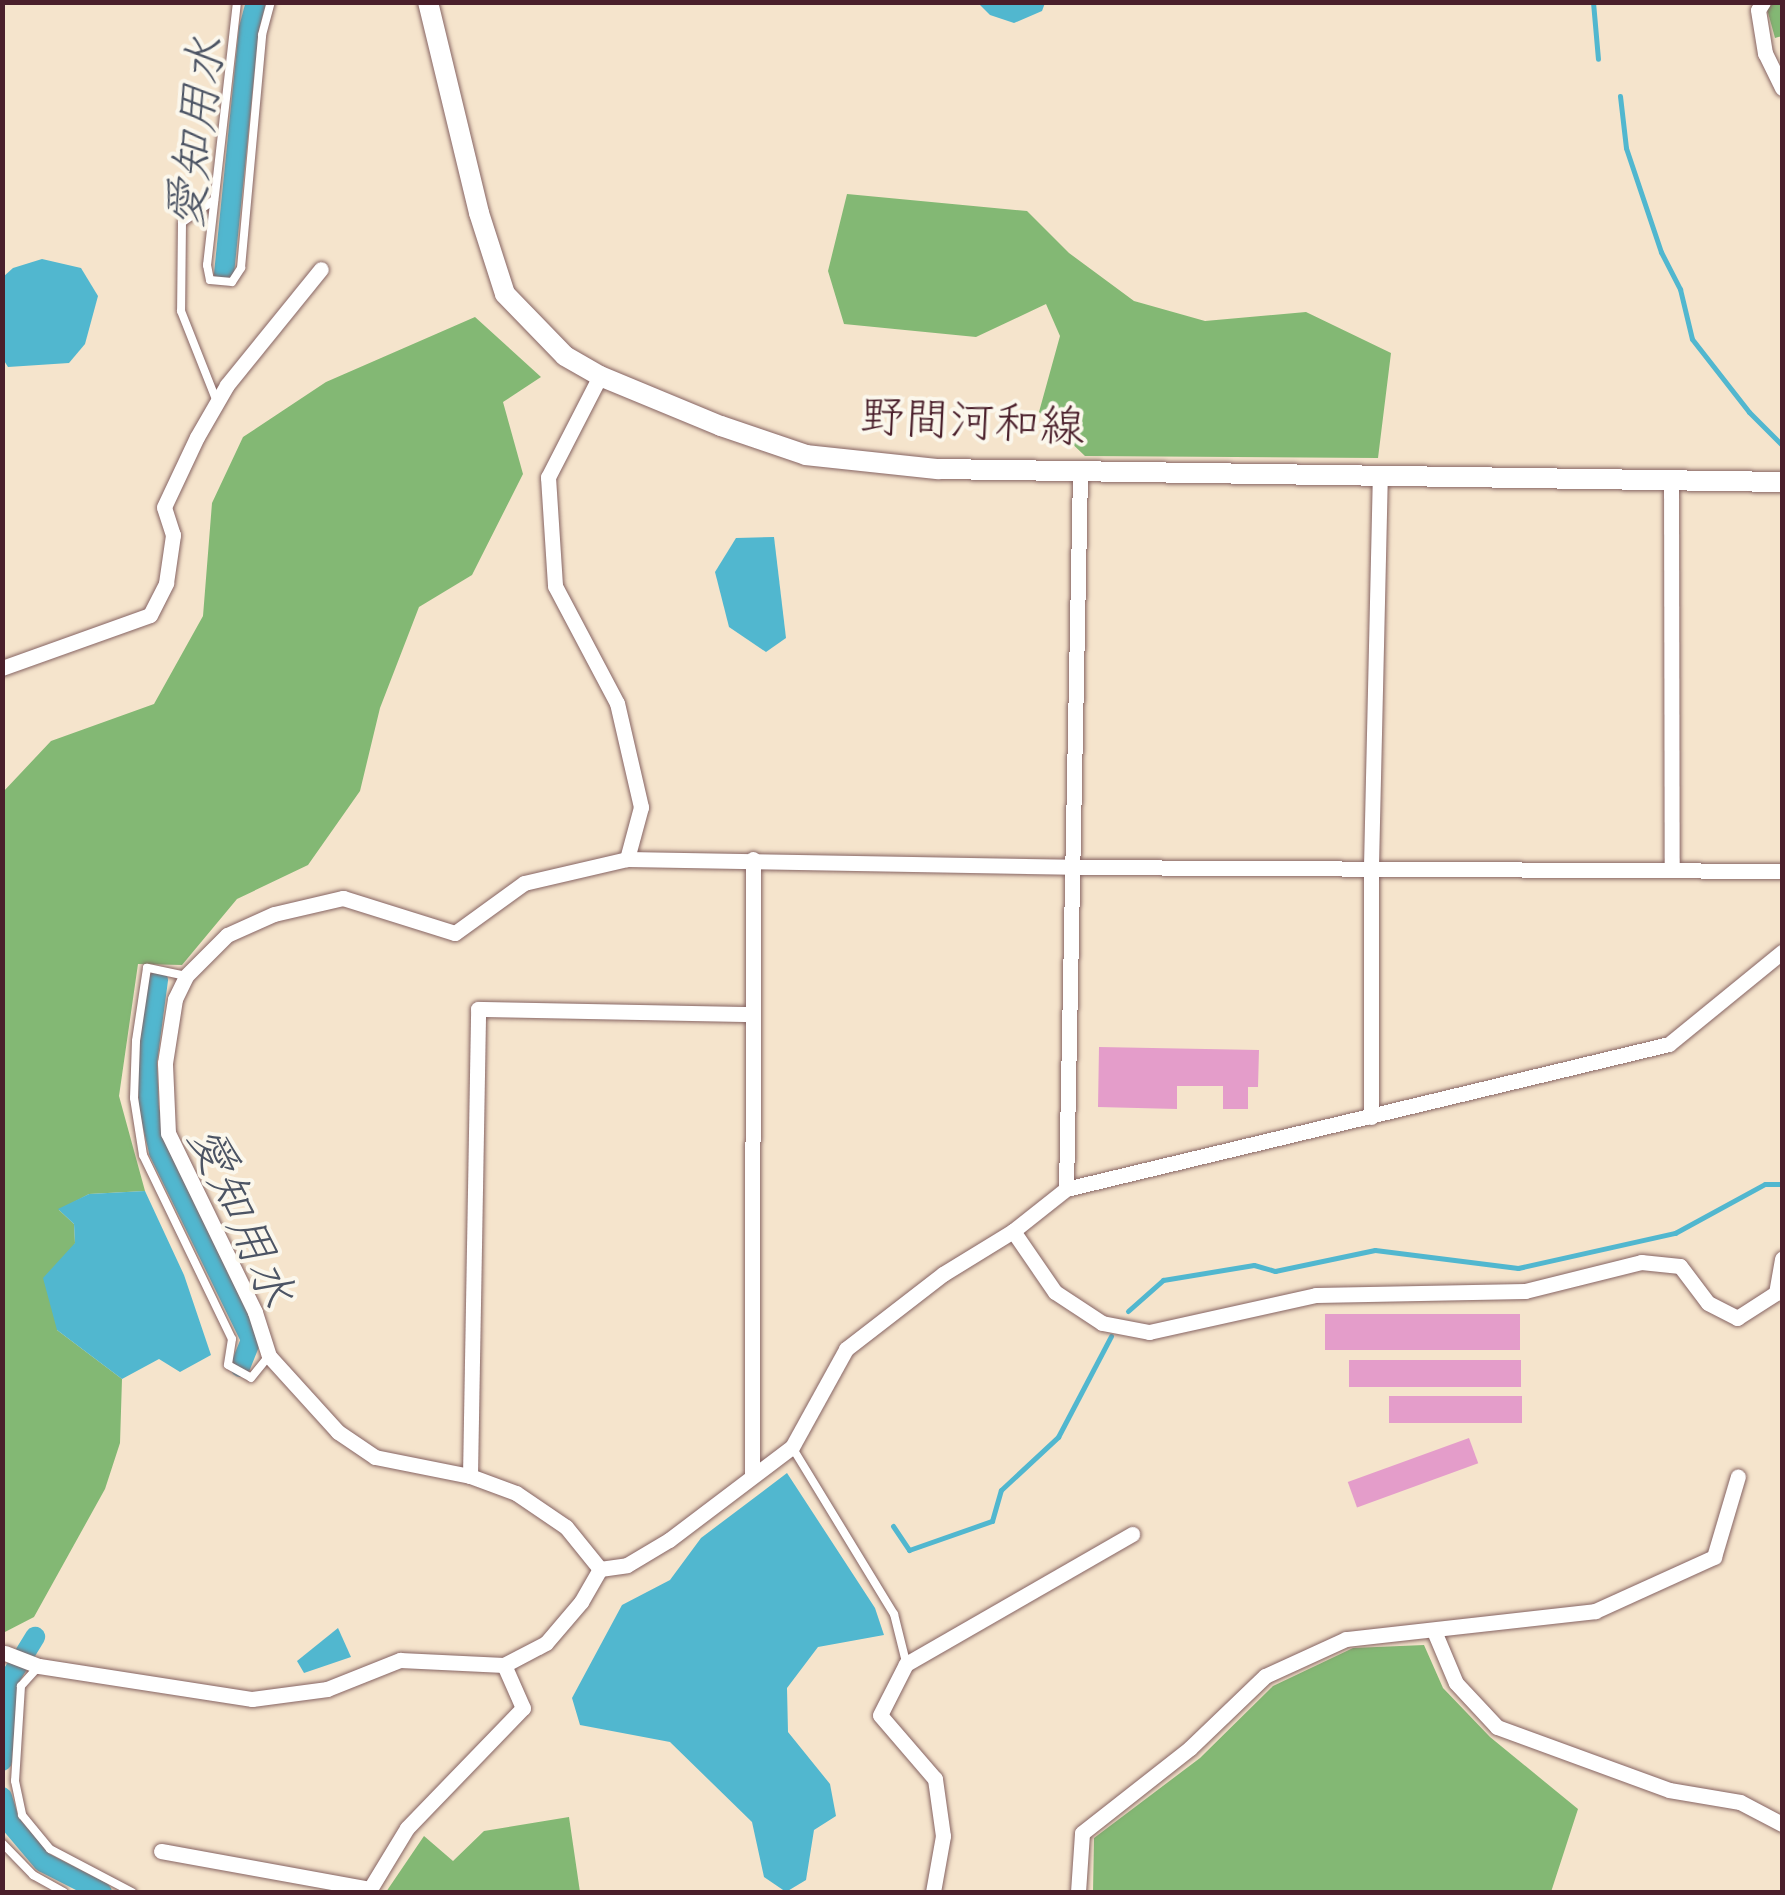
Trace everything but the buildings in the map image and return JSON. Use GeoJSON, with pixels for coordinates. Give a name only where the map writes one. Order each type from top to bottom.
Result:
{"type":"FeatureCollection","features":[{"type":"Feature","properties":{"kind":"main road","name":"野間河和線"},"geometry":{"type":"LineString","coordinates":[[428,2],[479,213],[505,294],[565,356],[600,376],[806,456],[938,468],[1080,473],[1782,482]]}},
{"type":"Feature","properties":{"kind":"street"},"geometry":{"type":"LineString","coordinates":[[1762,2],[1758,10],[1765,52],[1782,88]]}},
{"type":"Feature","properties":{"kind":"street"},"geometry":{"type":"LineString","coordinates":[[2,668],[150,615],[166,583],[173,536],[164,507],[217,402],[322,269]]}},
{"type":"Feature","properties":{"kind":"street"},"geometry":{"type":"LineString","coordinates":[[600,376],[548,477],[555,586],[617,703],[641,806],[627,858]]}},
{"type":"Feature","properties":{"kind":"street"},"geometry":{"type":"LineString","coordinates":[[1066,1189],[1080,473]]}},
{"type":"Feature","properties":{"kind":"street"},"geometry":{"type":"LineString","coordinates":[[1371,1117],[1371,866],[1380,476]]}},
{"type":"Feature","properties":{"kind":"street"},"geometry":{"type":"LineString","coordinates":[[1671,479],[1672,868]]}},
{"type":"Feature","properties":{"kind":"street"},"geometry":{"type":"LineString","coordinates":[[600,1569],[566,1527],[516,1493],[470,1476],[376,1457],[338,1432],[269,1356],[254,1312],[168,1133],[165,1063],[175,999],[186,976],[227,935],[274,914],[344,898],[455,932],[524,884],[627,858],[1071,867],[1782,871]]}},
{"type":"Feature","properties":{"kind":"street"},"geometry":{"type":"LineString","coordinates":[[752,1474],[753,859]]}},
{"type":"Feature","properties":{"kind":"street"},"geometry":{"type":"LineString","coordinates":[[600,1569],[627,1565],[669,1540],[792,1447],[846,1349],[942,1274],[1014,1232],[1066,1189],[1669,1044],[1782,952]]}},
{"type":"Feature","properties":{"kind":"street"},"geometry":{"type":"LineString","coordinates":[[470,1476],[478,1010],[750,1014]]}},
{"type":"Feature","properties":{"kind":"street"},"geometry":{"type":"LineString","coordinates":[[1014,1232],[1055,1292],[1102,1323],[1149,1332],[1316,1295],[1525,1291],[1641,1262],[1680,1266],[1708,1303],[1736,1318],[1776,1294],[1782,1259]]}},
{"type":"Feature","properties":{"kind":"street"},"geometry":{"type":"LineString","coordinates":[[1078,1892],[1082,1832],[1190,1748],[1265,1676],[1346,1638],[1595,1612],[1714,1557],[1738,1476]]}},
{"type":"Feature","properties":{"kind":"street"},"geometry":{"type":"LineString","coordinates":[[933,1892],[944,1836],[935,1778],[880,1714],[906,1664],[1132,1534]]}},
{"type":"Feature","properties":{"kind":"street"},"geometry":{"type":"LineString","coordinates":[[3,1654],[39,1666],[252,1700],[326,1689],[400,1660],[504,1666],[546,1643],[581,1602],[600,1569]]}},
{"type":"Feature","properties":{"kind":"street"},"geometry":{"type":"LineString","coordinates":[[1434,1631],[1456,1682],[1497,1727],[1669,1790],[1740,1802],[1782,1824]]}},
{"type":"Feature","properties":{"kind":"street"},"geometry":{"type":"LineString","coordinates":[[161,1851],[370,1889],[406,1828],[523,1708],[504,1666]]}},
{"type":"Feature","properties":{"kind":"lane"},"geometry":{"type":"LineString","coordinates":[[237,2],[207,265],[210,280],[232,282],[242,268],[262,35],[271,2]]}},
{"type":"Feature","properties":{"kind":"lane"},"geometry":{"type":"LineString","coordinates":[[214,200],[182,222],[181,311],[217,402]]}},
{"type":"Feature","properties":{"kind":"lane"},"geometry":{"type":"LineString","coordinates":[[186,976],[147,968],[136,1041],[134,1098],[143,1155],[232,1338],[228,1365],[251,1378],[269,1356]]}},
{"type":"Feature","properties":{"kind":"lane"},"geometry":{"type":"LineString","coordinates":[[792,1447],[894,1614],[906,1664]]}},
{"type":"Feature","properties":{"kind":"lane"},"geometry":{"type":"LineString","coordinates":[[39,1666],[21,1686],[15,1781],[22,1815],[50,1848],[132,1892]]}},
{"type":"Feature","properties":{"kind":"lane"},"geometry":{"type":"LineString","coordinates":[[2,1843],[33,1875],[64,1892]]}},
{"type":"Feature","properties":{"kind":"green space"},"geometry":{"type":"Polygon","coordinates":[[[1771,3],[1782,3],[1782,36],[1775,38],[1767,9],[1771,3]]]}},
{"type":"Feature","properties":{"kind":"green space"},"geometry":{"type":"Polygon","coordinates":[[[847,194],[1027,211],[1069,253],[1134,301],[1205,321],[1306,312],[1391,353],[1378,458],[1085,456],[1039,412],[1060,336],[1046,304],[976,337],[844,324],[828,271],[847,194]]]}},
{"type":"Feature","properties":{"kind":"green space"},"geometry":{"type":"Polygon","coordinates":[[[475,317],[541,377],[503,402],[523,474],[472,575],[419,607],[380,708],[360,791],[308,865],[237,899],[182,965],[138,964],[119,1096],[145,1191],[89,1194],[59,1210],[74,1224],[75,1243],[57,1330],[122,1379],[120,1443],[105,1489],[34,1617],[3,1633],[3,792],[51,741],[154,704],[203,616],[212,503],[243,437],[326,382],[475,317]]]}},
{"type":"Feature","properties":{"kind":"green space"},"geometry":{"type":"Polygon","coordinates":[[[1424,1645],[1443,1688],[1490,1737],[1578,1809],[1551,1892],[1093,1892],[1094,1838],[1200,1758],[1273,1686],[1353,1648],[1424,1645]]]}},
{"type":"Feature","properties":{"kind":"green space"},"geometry":{"type":"Polygon","coordinates":[[[569,1817],[580,1892],[386,1892],[424,1836],[453,1861],[484,1831],[569,1817]]]}},
{"type":"Feature","properties":{"kind":"water"},"geometry":{"type":"Polygon","coordinates":[[[978,3],[1045,3],[1042,11],[1014,23],[990,15],[978,3]]]}},
{"type":"Feature","properties":{"kind":"water"},"geometry":{"type":"Polygon","coordinates":[[[42,259],[81,268],[98,296],[85,344],[69,363],[8,367],[3,359],[3,277],[13,268],[42,259]]]}},
{"type":"Feature","properties":{"kind":"water"},"geometry":{"type":"Polygon","coordinates":[[[774,537],[786,638],[766,652],[729,627],[715,572],[736,538],[774,537]]]}},
{"type":"Feature","properties":{"kind":"water"},"geometry":{"type":"Polygon","coordinates":[[[145,1191],[184,1275],[211,1355],[180,1372],[159,1359],[122,1379],[57,1330],[43,1278],[75,1243],[74,1224],[58,1209],[89,1194],[145,1191]]]}},
{"type":"Feature","properties":{"kind":"water"},"geometry":{"type":"Polygon","coordinates":[[[787,1473],[875,1608],[884,1635],[818,1647],[787,1688],[788,1732],[830,1784],[836,1816],[814,1830],[806,1880],[786,1892],[764,1877],[752,1822],[670,1742],[580,1725],[572,1698],[622,1605],[670,1580],[701,1538],[787,1473]]]}},
{"type":"Feature","properties":{"kind":"water"},"geometry":{"type":"Polygon","coordinates":[[[338,1628],[351,1657],[304,1673],[297,1661],[338,1628]]]}},
{"type":"Feature","properties":{"kind":"waterway","name":"愛知用水"},"geometry":{"type":"LineString","coordinates":[[224,274],[249,28],[256,2]]}},
{"type":"Feature","properties":{"kind":"waterway"},"geometry":{"type":"LineString","coordinates":[[1593,2],[1598,59]]}},
{"type":"Feature","properties":{"kind":"waterway"},"geometry":{"type":"LineString","coordinates":[[1620,96],[1626,148],[1661,252],[1680,289],[1692,339],[1749,412],[1782,445]]}},
{"type":"Feature","properties":{"kind":"waterway","name":"愛知用水"},"geometry":{"type":"LineString","coordinates":[[158,980],[147,1062],[149,1109],[159,1152],[251,1340],[240,1367]]}},
{"type":"Feature","properties":{"kind":"waterway"},"geometry":{"type":"LineString","coordinates":[[1128,1311],[1163,1280],[1254,1265],[1275,1271],[1375,1250],[1518,1268],[1675,1233],[1765,1184],[1782,1184]]}},
{"type":"Feature","properties":{"kind":"waterway"},"geometry":{"type":"LineString","coordinates":[[893,1526],[909,1550],[992,1521],[1001,1490],[1058,1437],[1111,1336]]}},
{"type":"Feature","properties":{"kind":"waterway","name":"愛知用水"},"geometry":{"type":"LineString","coordinates":[[2,1761],[8,1681],[35,1637]]}},
{"type":"Feature","properties":{"kind":"waterway","name":"愛知用水"},"geometry":{"type":"LineString","coordinates":[[2,1797],[10,1823],[43,1862],[102,1892]]}}]}
